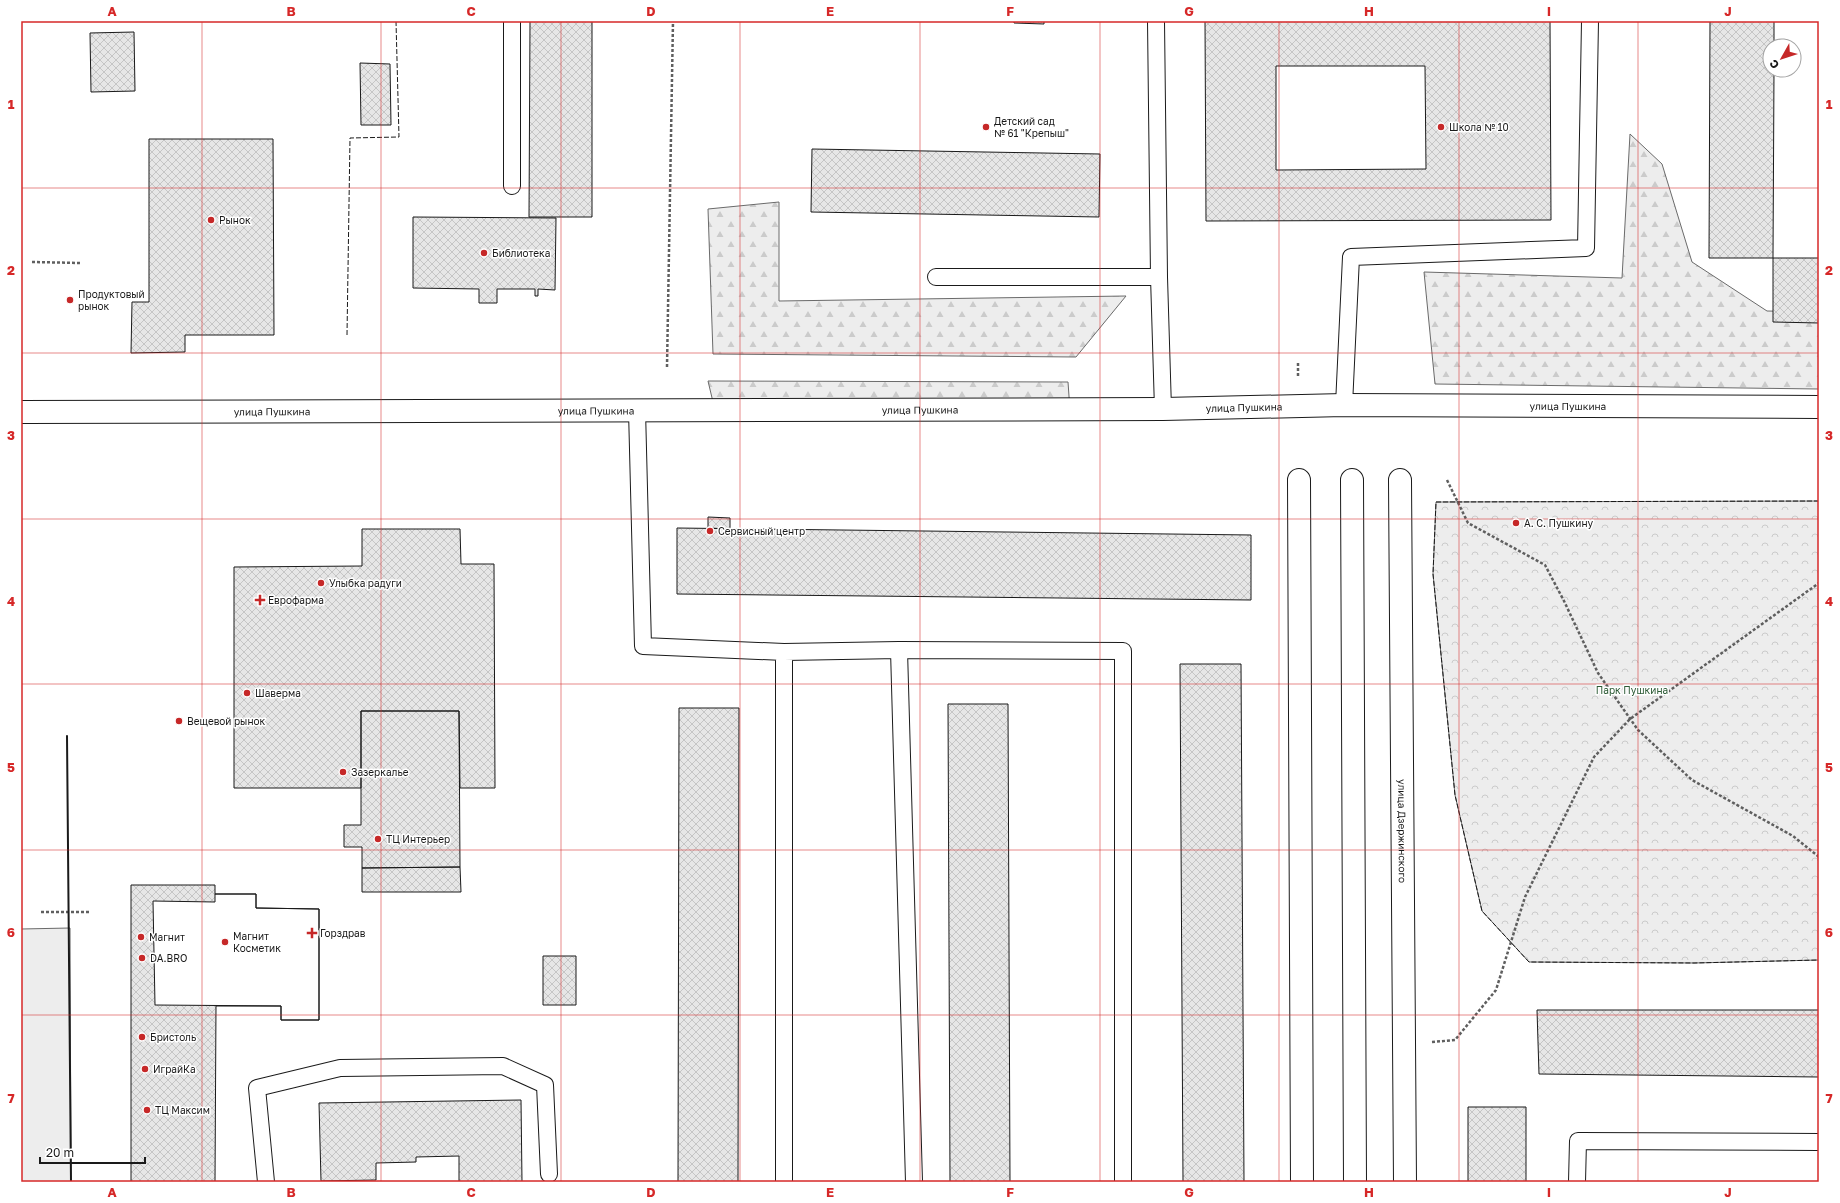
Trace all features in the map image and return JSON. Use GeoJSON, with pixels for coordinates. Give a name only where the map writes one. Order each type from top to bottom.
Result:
{"type":"FeatureCollection","features":[{"type":"Feature","properties":{"kind":"street","name":"улица Пушкина"},"geometry":{"type":"LineString","coordinates":[[21,412],[1164,409],[1344,405],[1819,407]]}},
{"type":"Feature","properties":{"kind":"street"},"geometry":{"type":"LineString","coordinates":[[1300,480],[1302,1182]]}},
{"type":"Feature","properties":{"kind":"street"},"geometry":{"type":"LineString","coordinates":[[1352,480],[1355,1182]]}},
{"type":"Feature","properties":{"kind":"street","name":"улица Дзержинского"},"geometry":{"type":"LineString","coordinates":[[1400,480],[1405,1182]]}},
{"type":"Feature","properties":{"kind":"lane"},"geometry":{"type":"LineString","coordinates":[[512,21],[512,186]]}},
{"type":"Feature","properties":{"kind":"lane"},"geometry":{"type":"LineString","coordinates":[[1156,21],[1159,277],[1164,409]]}},
{"type":"Feature","properties":{"kind":"lane"},"geometry":{"type":"LineString","coordinates":[[1344,405],[1351,257],[1586,248],[1590,21]]}},
{"type":"Feature","properties":{"kind":"lane"},"geometry":{"type":"LineString","coordinates":[[936,277],[1159,277]]}},
{"type":"Feature","properties":{"kind":"lane"},"geometry":{"type":"LineString","coordinates":[[637,410],[643,646],[784,652],[899,650],[1123,651],[1123,1182]]}},
{"type":"Feature","properties":{"kind":"lane"},"geometry":{"type":"LineString","coordinates":[[899,650],[914,1182]]}},
{"type":"Feature","properties":{"kind":"lane"},"geometry":{"type":"LineString","coordinates":[[784,652],[784,1182]]}},
{"type":"Feature","properties":{"kind":"lane"},"geometry":{"type":"LineString","coordinates":[[266,1182],[257,1088],[340,1068],[502,1066],[545,1085],[549,1174]]}},
{"type":"Feature","properties":{"kind":"lane"},"geometry":{"type":"LineString","coordinates":[[1577,1182],[1578,1141],[1819,1142]]}},
{"type":"Feature","properties":{"kind":"path"},"geometry":{"type":"LineString","coordinates":[[667,367],[673,21]]}},
{"type":"Feature","properties":{"kind":"path"},"geometry":{"type":"LineString","coordinates":[[32,262],[81,263]]}},
{"type":"Feature","properties":{"kind":"path"},"geometry":{"type":"LineString","coordinates":[[1298,363],[1298,377]]}},
{"type":"Feature","properties":{"kind":"path"},"geometry":{"type":"LineString","coordinates":[[1447,480],[1468,523],[1545,565],[1598,673],[1638,730],[1692,780],[1793,836],[1819,857]]}},
{"type":"Feature","properties":{"kind":"path"},"geometry":{"type":"LineString","coordinates":[[1404,1045],[1455,1040],[1496,990],[1524,897],[1594,757],[1630,719],[1819,583]]}},
{"type":"Feature","properties":{"kind":"path"},"geometry":{"type":"LineString","coordinates":[[41,912],[89,912]]}},
{"type":"Feature","properties":{"kind":"green space"},"geometry":{"type":"Polygon","coordinates":[[[1630,134],[1662,164],[1692,262],[1767,311],[1819,312],[1819,389],[1435,384],[1424,272],[1622,278],[1630,134]]]}},
{"type":"Feature","properties":{"kind":"green space"},"geometry":{"type":"Polygon","coordinates":[[[779,202],[779,301],[1126,296],[1076,357],[713,354],[708,209],[779,202]]]}},
{"type":"Feature","properties":{"kind":"green space"},"geometry":{"type":"Polygon","coordinates":[[[708,381],[1068,382],[1070,410],[713,402],[708,381]]]}},
{"type":"Feature","properties":{"kind":"green space","name":"Парк Пушкина"},"geometry":{"type":"Polygon","coordinates":[[[1819,501],[1819,960],[1694,963],[1529,962],[1482,911],[1455,795],[1433,574],[1436,502],[1819,501]]]}},
{"type":"Feature","properties":{"kind":"shaded area"},"geometry":{"type":"Polygon","coordinates":[[[70,928],[71,1182],[21,1182],[21,929],[70,928]]]}},
{"type":"Feature","properties":{"kind":"building"},"geometry":{"type":"Polygon","coordinates":[[[530,21],[592,21],[592,217],[529,217],[530,21]]]}},
{"type":"Feature","properties":{"kind":"building"},"geometry":{"type":"Polygon","coordinates":[[[1014,21],[1044,21],[1044,24],[1014,23],[1014,21]]]}},
{"type":"Feature","properties":{"kind":"building"},"geometry":{"type":"Polygon","coordinates":[[[1205,21],[1550,21],[1551,220],[1206,221],[1205,21]],[[1276,66],[1276,170],[1426,169],[1425,66],[1276,66]]]}},
{"type":"Feature","properties":{"kind":"building"},"geometry":{"type":"Polygon","coordinates":[[[1710,21],[1774,21],[1774,38],[1762,38],[1762,78],[1774,78],[1773,258],[1709,258],[1710,21]]]}},
{"type":"Feature","properties":{"kind":"building"},"geometry":{"type":"Polygon","coordinates":[[[134,32],[135,91],[91,92],[90,33],[134,32]]]}},
{"type":"Feature","properties":{"kind":"building"},"geometry":{"type":"Polygon","coordinates":[[[360,63],[390,64],[391,125],[361,125],[360,63]]]}},
{"type":"Feature","properties":{"kind":"building","name":"Рынок"},"geometry":{"type":"Polygon","coordinates":[[[149,139],[273,139],[274,335],[185,335],[185,352],[131,353],[132,302],[149,302],[149,139]]]}},
{"type":"Feature","properties":{"kind":"building"},"geometry":{"type":"Polygon","coordinates":[[[812,149],[1100,154],[1099,217],[811,212],[812,149]]]}},
{"type":"Feature","properties":{"kind":"building","name":"Библиотека"},"geometry":{"type":"Polygon","coordinates":[[[413,217],[556,218],[555,290],[538,289],[538,296],[535,296],[535,289],[497,289],[497,303],[479,303],[479,289],[413,288],[413,217]]]}},
{"type":"Feature","properties":{"kind":"building"},"geometry":{"type":"Polygon","coordinates":[[[1773,258],[1819,258],[1819,323],[1773,322],[1773,258]]]}},
{"type":"Feature","properties":{"kind":"building"},"geometry":{"type":"Polygon","coordinates":[[[708,517],[730,518],[730,529],[708,528],[708,517]]]}},
{"type":"Feature","properties":{"kind":"building"},"geometry":{"type":"Polygon","coordinates":[[[677,528],[1251,535],[1251,600],[677,594],[677,528]]]}},
{"type":"Feature","properties":{"kind":"building"},"geometry":{"type":"Polygon","coordinates":[[[362,529],[460,529],[461,564],[494,564],[495,788],[460,788],[459,711],[361,711],[361,788],[234,788],[234,567],[362,566],[362,529]]]}},
{"type":"Feature","properties":{"kind":"building"},"geometry":{"type":"Polygon","coordinates":[[[1180,664],[1241,664],[1244,1182],[1183,1182],[1180,664]]]}},
{"type":"Feature","properties":{"kind":"building"},"geometry":{"type":"Polygon","coordinates":[[[948,704],[1008,704],[1010,1182],[950,1182],[948,704]]]}},
{"type":"Feature","properties":{"kind":"building"},"geometry":{"type":"Polygon","coordinates":[[[679,708],[739,708],[738,1182],[678,1182],[679,708]]]}},
{"type":"Feature","properties":{"kind":"building"},"geometry":{"type":"Polygon","coordinates":[[[361,711],[459,711],[460,867],[362,868],[362,847],[344,847],[344,825],[361,825],[361,711]]]}},
{"type":"Feature","properties":{"kind":"building"},"geometry":{"type":"Polygon","coordinates":[[[460,867],[461,892],[362,892],[362,868],[460,867]]]}},
{"type":"Feature","properties":{"kind":"building"},"geometry":{"type":"Polygon","coordinates":[[[131,885],[215,885],[215,894],[256,894],[256,908],[319,909],[319,1020],[281,1020],[281,1006],[216,1006],[215,1182],[131,1182],[131,885]]]}},
{"type":"Feature","properties":{"kind":"building"},"geometry":{"type":"Polygon","coordinates":[[[215,894],[256,894],[256,908],[319,909],[319,1020],[281,1020],[281,1006],[155,1005],[153,901],[215,902],[215,894]]]}},
{"type":"Feature","properties":{"kind":"building"},"geometry":{"type":"Polygon","coordinates":[[[543,956],[576,956],[576,1005],[543,1005],[543,956]]]}},
{"type":"Feature","properties":{"kind":"building"},"geometry":{"type":"Polygon","coordinates":[[[1537,1010],[1819,1010],[1819,1077],[1539,1074],[1537,1010]]]}},
{"type":"Feature","properties":{"kind":"building"},"geometry":{"type":"Polygon","coordinates":[[[521,1100],[522,1182],[459,1182],[459,1156],[416,1157],[416,1162],[376,1163],[376,1180],[321,1181],[319,1103],[521,1100]]]}},
{"type":"Feature","properties":{"kind":"building"},"geometry":{"type":"Polygon","coordinates":[[[1468,1107],[1526,1107],[1526,1182],[1468,1182],[1468,1107]]]}},
{"type":"Feature","properties":{"kind":"fence"},"geometry":{"type":"LineString","coordinates":[[347,335],[350,138],[399,137],[396,21]]}},
{"type":"Feature","properties":{"kind":"fence"},"geometry":{"type":"LineString","coordinates":[[1819,501],[1436,502],[1433,574],[1455,795],[1482,911],[1529,962],[1694,963],[1819,960]]}},
{"type":"Feature","properties":{"kind":"wall"},"geometry":{"type":"LineString","coordinates":[[67,736],[71,1182]]}},
{"type":"Feature","properties":{"kind":"place","name":"Детский сад № 61 \"Крепыш\""},"geometry":{"type":"Point","coordinates":[986,127]}},
{"type":"Feature","properties":{"kind":"place","name":"Школа № 10"},"geometry":{"type":"Point","coordinates":[1441,127]}},
{"type":"Feature","properties":{"kind":"place","name":"Рынок"},"geometry":{"type":"Point","coordinates":[211,220]}},
{"type":"Feature","properties":{"kind":"place","name":"Библиотека"},"geometry":{"type":"Point","coordinates":[484,253]}},
{"type":"Feature","properties":{"kind":"place","name":"Продуктовый рынок"},"geometry":{"type":"Point","coordinates":[70,300]}},
{"type":"Feature","properties":{"kind":"place","name":"А. С. Пушкину"},"geometry":{"type":"Point","coordinates":[1516,523]}},
{"type":"Feature","properties":{"kind":"place","name":"Сервисный центр"},"geometry":{"type":"Point","coordinates":[710,531]}},
{"type":"Feature","properties":{"kind":"place","name":"Улыбка радуги"},"geometry":{"type":"Point","coordinates":[321,583]}},
{"type":"Feature","properties":{"kind":"place","name":"Еврофарма"},"geometry":{"type":"Point","coordinates":[260,600]}},
{"type":"Feature","properties":{"kind":"place","name":"Шаверма"},"geometry":{"type":"Point","coordinates":[247,693]}},
{"type":"Feature","properties":{"kind":"place","name":"Вещевой рынок"},"geometry":{"type":"Point","coordinates":[179,721]}},
{"type":"Feature","properties":{"kind":"place","name":"Зазеркалье"},"geometry":{"type":"Point","coordinates":[343,772]}},
{"type":"Feature","properties":{"kind":"place","name":"ТЦ Интерьер"},"geometry":{"type":"Point","coordinates":[378,839]}},
{"type":"Feature","properties":{"kind":"place","name":"Горздрав"},"geometry":{"type":"Point","coordinates":[312,933]}},
{"type":"Feature","properties":{"kind":"place","name":"Магнит"},"geometry":{"type":"Point","coordinates":[141,937]}},
{"type":"Feature","properties":{"kind":"place","name":"Магнит Косметик"},"geometry":{"type":"Point","coordinates":[225,942]}},
{"type":"Feature","properties":{"kind":"place","name":"DA.BRO"},"geometry":{"type":"Point","coordinates":[142,958]}},
{"type":"Feature","properties":{"kind":"place","name":"Бристоль"},"geometry":{"type":"Point","coordinates":[142,1037]}},
{"type":"Feature","properties":{"kind":"place","name":"ИграйКа"},"geometry":{"type":"Point","coordinates":[145,1069]}},
{"type":"Feature","properties":{"kind":"place","name":"ТЦ Максим"},"geometry":{"type":"Point","coordinates":[147,1110]}}]}
